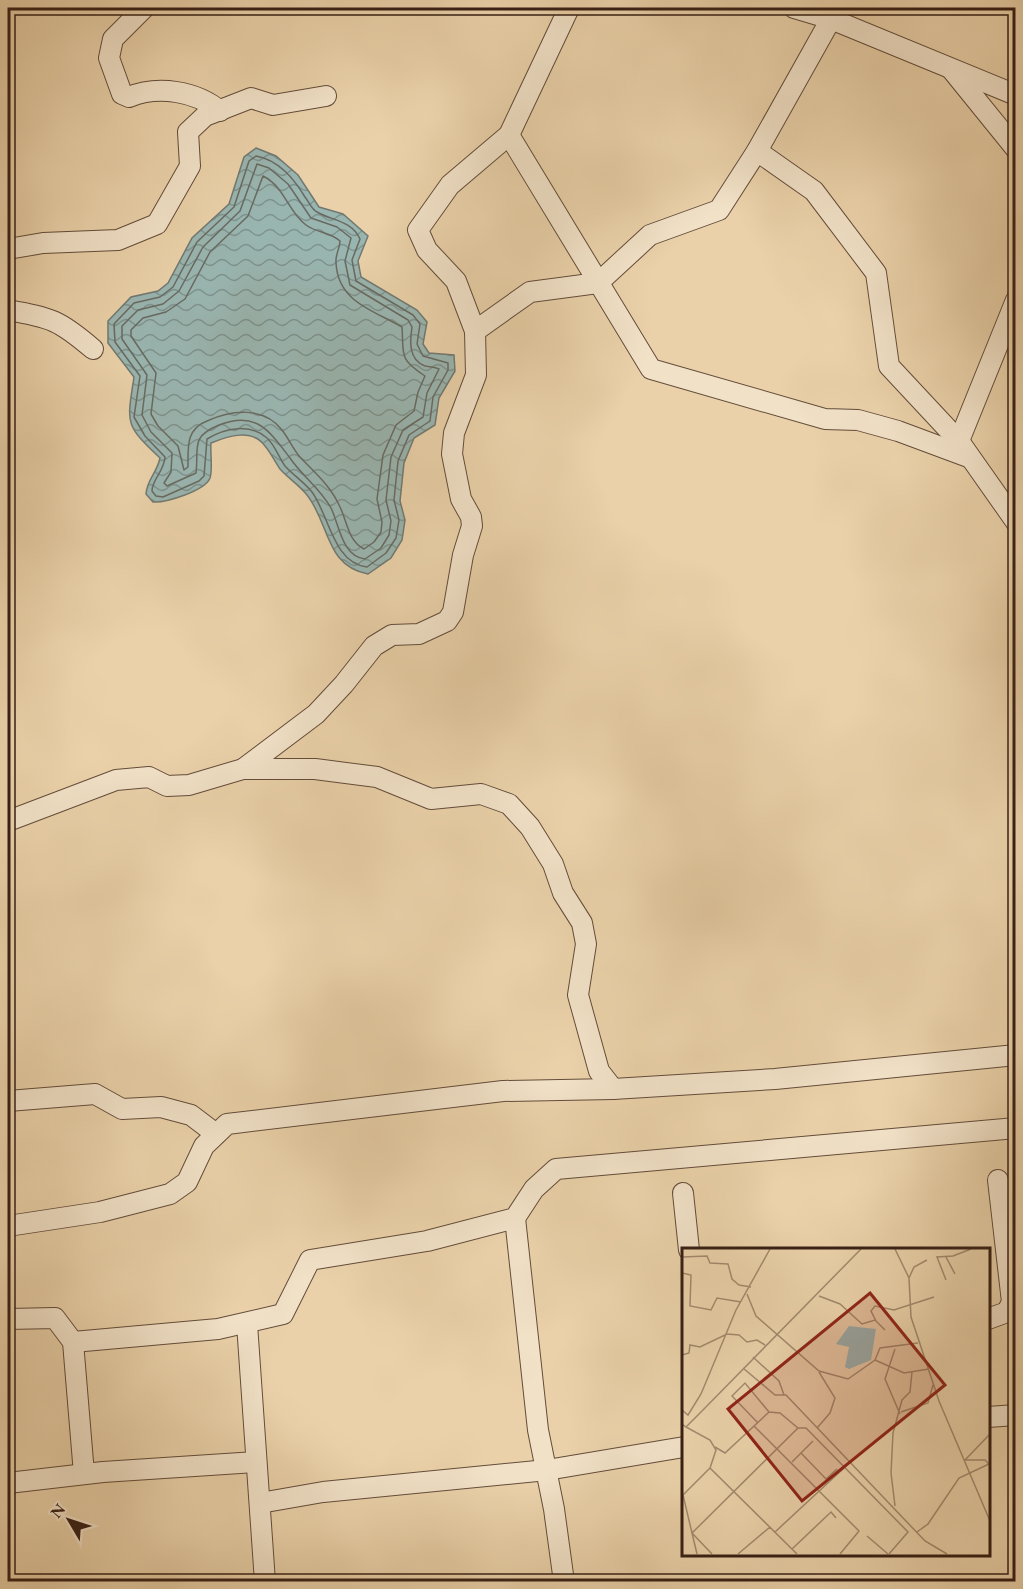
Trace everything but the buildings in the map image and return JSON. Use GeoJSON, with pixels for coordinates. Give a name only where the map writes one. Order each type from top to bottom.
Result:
{"type":"FeatureCollection","features":[{"type":"Feature","properties":{"kind":"street"},"geometry":{"type":"LineString","coordinates":[[144,8],[113,39],[109,58],[122,94],[129,97],[144,90],[186,94],[207,100],[220,111]]}},
{"type":"Feature","properties":{"kind":"street"},"geometry":{"type":"LineString","coordinates":[[243,769],[316,714],[344,684],[374,646],[392,635],[419,634],[447,621],[453,612],[463,555],[472,526],[471,517],[462,498],[452,454],[454,433],[476,375],[475,331],[456,281],[427,250],[418,230],[450,185],[509,135],[569,8]]}},
{"type":"Feature","properties":{"kind":"street"},"geometry":{"type":"LineString","coordinates":[[794,8],[831,19],[1016,95]]}},
{"type":"Feature","properties":{"kind":"street"},"geometry":{"type":"LineString","coordinates":[[475,331],[530,292],[598,283],[650,235],[719,210],[757,151],[831,19]]}},
{"type":"Feature","properties":{"kind":"street"},"geometry":{"type":"LineString","coordinates":[[951,68],[1016,149]]}},
{"type":"Feature","properties":{"kind":"street"},"geometry":{"type":"LineString","coordinates":[[8,249],[43,243],[118,240],[157,224],[190,166],[188,132],[205,116],[251,98],[273,105],[326,96]]}},
{"type":"Feature","properties":{"kind":"street"},"geometry":{"type":"LineString","coordinates":[[509,135],[651,369],[825,419],[858,420],[964,449]]}},
{"type":"Feature","properties":{"kind":"street"},"geometry":{"type":"LineString","coordinates":[[757,151],[814,191],[876,273],[889,366],[964,449],[1007,506],[1016,522]]}},
{"type":"Feature","properties":{"kind":"street"},"geometry":{"type":"LineString","coordinates":[[964,449],[1016,300]]}},
{"type":"Feature","properties":{"kind":"street"},"geometry":{"type":"LineString","coordinates":[[8,310],[44,316],[64,324],[93,350]]}},
{"type":"Feature","properties":{"kind":"street"},"geometry":{"type":"LineString","coordinates":[[8,821],[116,780],[149,777],[167,786],[189,785],[243,769],[315,769],[377,777],[431,799],[481,794],[509,804],[530,827],[553,864],[563,893],[582,923],[586,944],[578,995],[599,1071],[613,1089]]}},
{"type":"Feature","properties":{"kind":"street"},"geometry":{"type":"LineString","coordinates":[[8,1226],[100,1212],[170,1194],[188,1182],[204,1146],[227,1124],[503,1091],[613,1089],[775,1079],[1016,1055]]}},
{"type":"Feature","properties":{"kind":"street"},"geometry":{"type":"LineString","coordinates":[[8,1101],[95,1094],[122,1109],[161,1107],[191,1115],[216,1134]]}},
{"type":"Feature","properties":{"kind":"street"},"geometry":{"type":"LineString","coordinates":[[564,1581],[548,1470],[538,1430],[515,1218],[534,1189],[556,1169],[1016,1128]]}},
{"type":"Feature","properties":{"kind":"street"},"geometry":{"type":"LineString","coordinates":[[990,1318],[1007,1312],[1012,1302],[998,1180]]}},
{"type":"Feature","properties":{"kind":"street"},"geometry":{"type":"LineString","coordinates":[[683,1193],[689,1248]]}},
{"type":"Feature","properties":{"kind":"street"},"geometry":{"type":"LineString","coordinates":[[73,1342],[247,1324],[283,1314],[310,1260],[427,1241],[515,1218]]}},
{"type":"Feature","properties":{"kind":"street"},"geometry":{"type":"LineString","coordinates":[[8,1319],[55,1318],[73,1342],[84,1474]]}},
{"type":"Feature","properties":{"kind":"street"},"geometry":{"type":"LineString","coordinates":[[247,1324],[266,1581]]}},
{"type":"Feature","properties":{"kind":"street"},"geometry":{"type":"LineString","coordinates":[[990,1417],[1016,1415]]}},
{"type":"Feature","properties":{"kind":"street"},"geometry":{"type":"LineString","coordinates":[[260,1503],[323,1492],[548,1470],[682,1447]]}},
{"type":"Feature","properties":{"kind":"street"},"geometry":{"type":"LineString","coordinates":[[8,1483],[84,1474],[256,1462]]}},
{"type":"Feature","properties":{"kind":"water"},"geometry":{"type":"Polygon","coordinates":[[[256,148],[276,156],[298,175],[319,207],[343,214],[368,236],[358,261],[361,277],[417,310],[427,322],[423,344],[429,353],[454,355],[455,371],[439,398],[435,425],[414,438],[404,463],[400,501],[405,520],[402,540],[391,558],[368,574],[354,569],[336,553],[307,495],[280,469],[260,440],[253,437],[232,436],[211,443],[210,478],[207,483],[193,492],[159,502],[153,502],[146,494],[160,458],[134,430],[130,405],[134,377],[108,343],[108,321],[131,297],[158,291],[168,283],[192,238],[229,204],[244,157],[256,148]]]}}]}
